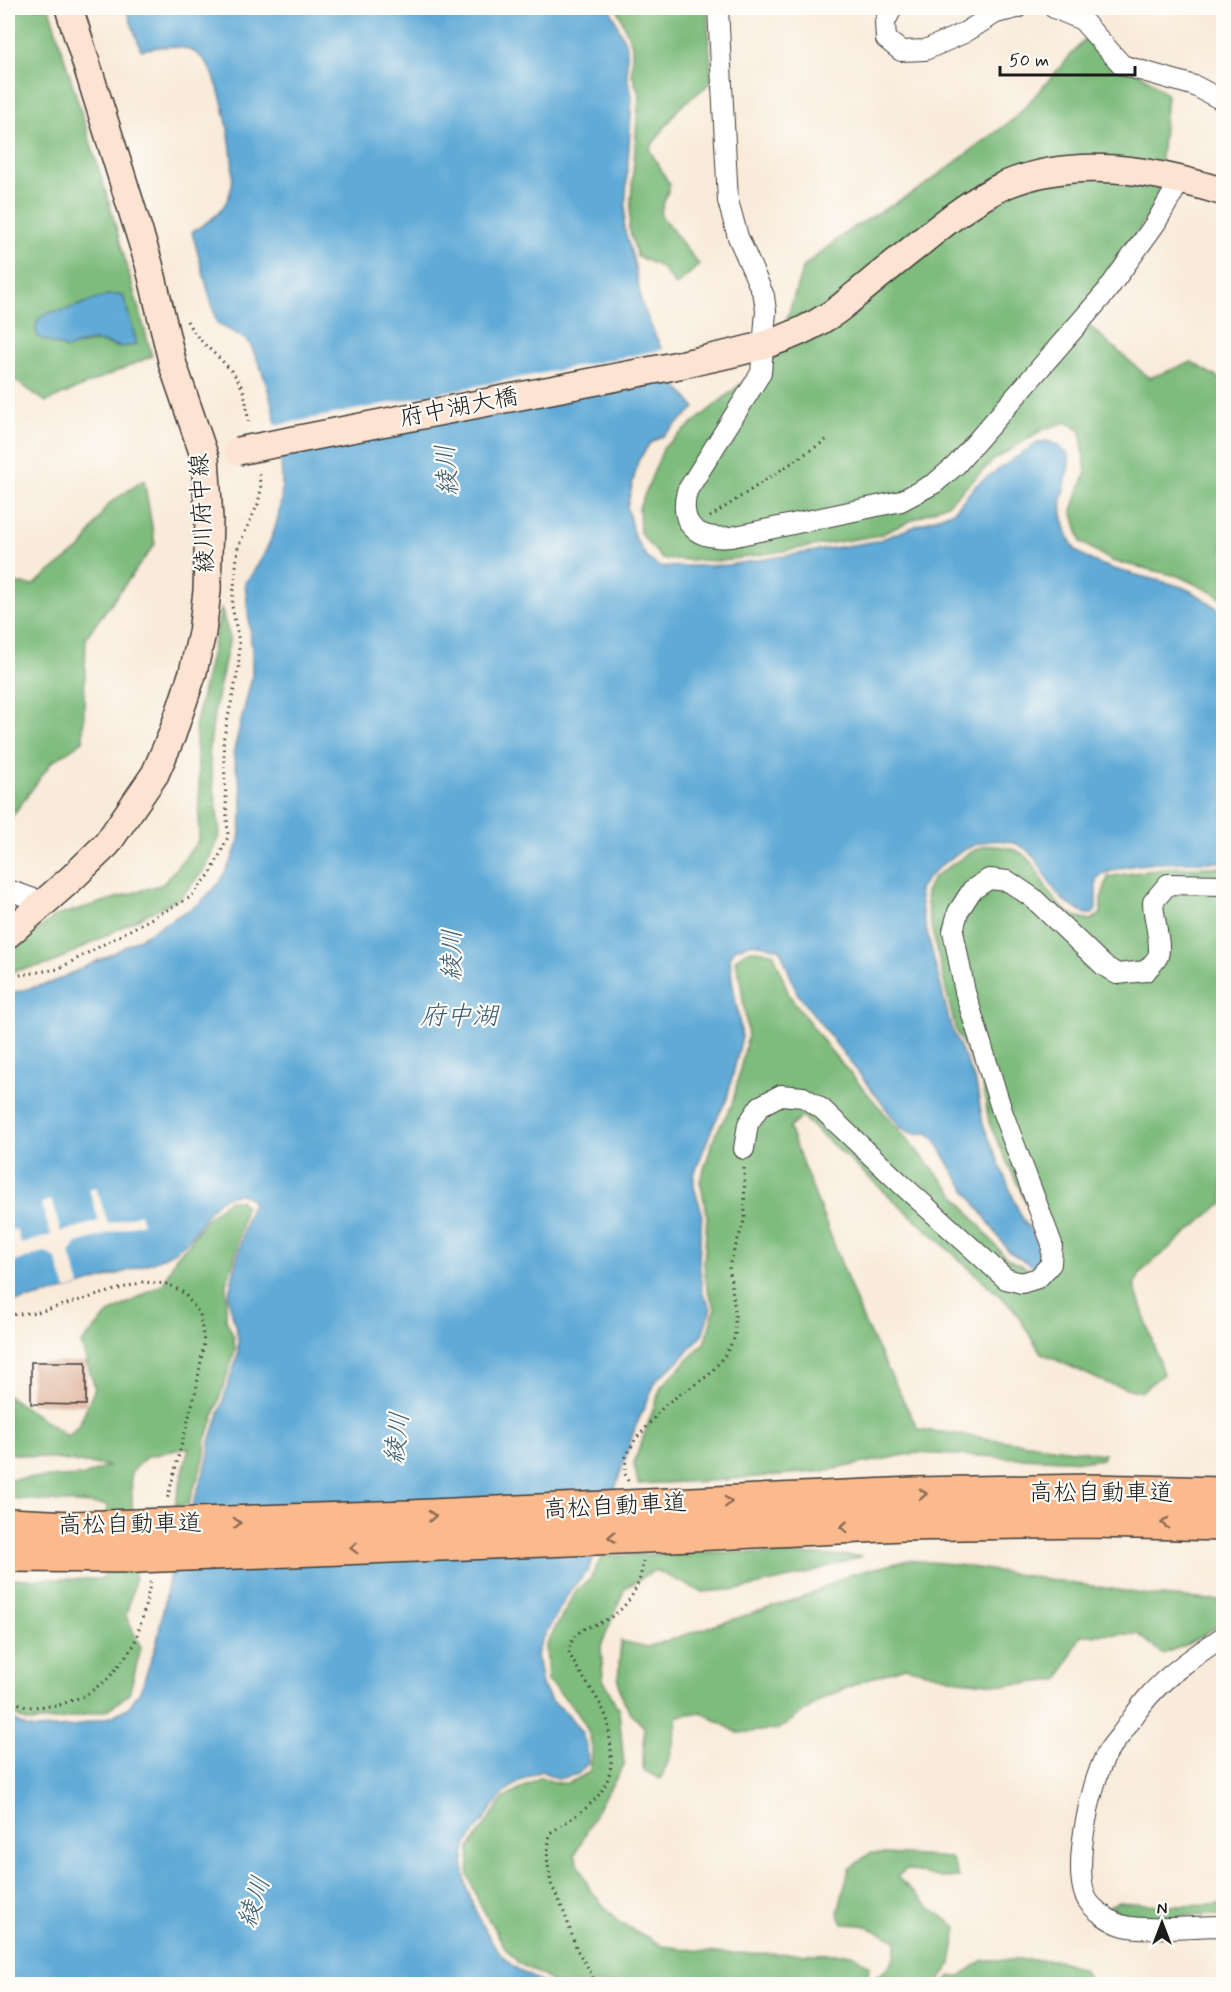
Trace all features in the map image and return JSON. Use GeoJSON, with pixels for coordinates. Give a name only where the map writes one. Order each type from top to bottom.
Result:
{"type":"FeatureCollection","features":[{"type":"Feature","properties":{"kind":"highway","name":"高松自動車道"},"geometry":{"type":"LineString","coordinates":[[8,1557],[73,1556],[670,1520],[925,1494],[1091,1491],[1224,1494]]}},
{"type":"Feature","properties":{"kind":"highway","name":"高松自動車道"},"geometry":{"type":"LineString","coordinates":[[670,1520],[904,1524],[1092,1521],[1224,1524]]}},
{"type":"Feature","properties":{"kind":"highway","name":"高松自動車道"},"geometry":{"type":"LineString","coordinates":[[8,1525],[72,1528],[142,1552]]}},
{"type":"Feature","properties":{"kind":"street","name":"綾川府中線"},"geometry":{"type":"LineString","coordinates":[[8,934],[45,903],[107,844],[155,774],[183,706],[202,633],[207,591],[209,519],[205,458],[173,365],[149,264],[69,8]]}},
{"type":"Feature","properties":{"kind":"street"},"geometry":{"type":"LineString","coordinates":[[718,8],[728,201],[738,237],[764,296],[766,311],[761,373],[687,491],[683,505],[686,517],[701,535],[714,538],[731,537],[901,501],[935,483],[956,465],[982,432],[1051,357],[1106,292],[1155,224],[1180,180]]}},
{"type":"Feature","properties":{"kind":"street"},"geometry":{"type":"LineString","coordinates":[[892,8],[885,22],[886,39],[901,51],[925,50],[964,33],[996,13],[1017,8]]}},
{"type":"Feature","properties":{"kind":"street"},"geometry":{"type":"LineString","coordinates":[[1054,8],[1082,20],[1122,65],[1195,86],[1224,101]]}},
{"type":"Feature","properties":{"kind":"street","name":"府中湖大橋"},"geometry":{"type":"LineString","coordinates":[[205,458],[763,347],[830,315],[963,209],[1005,186],[1048,171],[1114,168],[1148,173],[1224,192]]}},
{"type":"Feature","properties":{"kind":"street"},"geometry":{"type":"LineString","coordinates":[[744,1149],[748,1124],[760,1106],[781,1095],[802,1097],[822,1109],[1005,1279],[1022,1283],[1038,1278],[1051,1264],[1052,1244],[1002,1111],[965,992],[953,931],[958,912],[972,890],[989,879],[1008,881],[1033,898],[1103,965],[1117,974],[1146,971],[1158,955],[1158,935],[1153,902],[1168,884],[1224,885]]}},
{"type":"Feature","properties":{"kind":"street"},"geometry":{"type":"LineString","coordinates":[[8,890],[45,903]]}},
{"type":"Feature","properties":{"kind":"street"},"geometry":{"type":"LineString","coordinates":[[1224,1636],[1197,1654],[1150,1695],[1106,1755],[1095,1784],[1085,1823],[1080,1864],[1082,1884],[1088,1901],[1121,1925],[1148,1928],[1221,1926],[1224,1928]]}},
{"type":"Feature","properties":{"kind":"path"},"geometry":{"type":"LineString","coordinates":[[694,528],[826,440]]}},
{"type":"Feature","properties":{"kind":"path"},"geometry":{"type":"LineString","coordinates":[[629,1486],[625,1474],[626,1457],[635,1440],[666,1404],[709,1375],[725,1355],[735,1337],[735,1311],[729,1266],[745,1218],[744,1149]]}},
{"type":"Feature","properties":{"kind":"path"},"geometry":{"type":"LineString","coordinates":[[8,1315],[39,1312],[143,1282],[168,1284],[184,1293],[200,1314],[204,1342],[196,1390],[166,1508]]}},
{"type":"Feature","properties":{"kind":"path"},"geometry":{"type":"LineString","coordinates":[[8,1698],[26,1707],[57,1707],[86,1695],[109,1678],[134,1645],[143,1616],[142,1552]]}},
{"type":"Feature","properties":{"kind":"path"},"geometry":{"type":"LineString","coordinates":[[593,1984],[593,1976],[577,1950],[564,1912],[551,1884],[547,1858],[550,1833],[597,1798],[609,1779],[612,1752],[606,1716],[595,1695],[575,1668],[568,1650],[573,1638],[583,1627],[611,1617],[631,1598],[642,1576],[644,1559]]}},
{"type":"Feature","properties":{"kind":"green space"},"geometry":{"type":"Polygon","coordinates":[[[8,8],[49,8],[108,199],[152,356],[46,402],[8,375],[8,8]],[[85,304],[48,313],[38,336],[67,348],[99,342],[119,348],[85,304]]]}},
{"type":"Feature","properties":{"kind":"green space"},"geometry":{"type":"Polygon","coordinates":[[[617,8],[707,8],[712,82],[679,108],[649,149],[670,185],[660,214],[699,265],[676,286],[661,267],[637,256],[629,228],[639,94],[632,74],[632,45],[617,8]]]}},
{"type":"Feature","properties":{"kind":"green space"},"geometry":{"type":"Polygon","coordinates":[[[1086,38],[1151,81],[1167,95],[1157,200],[1108,279],[1077,315],[1149,378],[1192,362],[1223,381],[1223,600],[1214,593],[1178,576],[1112,561],[1081,542],[1072,510],[1086,472],[1080,429],[1066,422],[1042,430],[994,460],[949,503],[880,535],[722,561],[662,559],[640,533],[639,508],[664,447],[776,355],[803,267],[849,230],[919,189],[1015,118],[1086,38]]]}},
{"type":"Feature","properties":{"kind":"green space"},"geometry":{"type":"Polygon","coordinates":[[[144,480],[155,544],[86,637],[83,741],[51,763],[8,822],[8,583],[33,585],[83,546],[107,505],[144,480]]]}},
{"type":"Feature","properties":{"kind":"green space"},"geometry":{"type":"Polygon","coordinates":[[[221,609],[230,638],[215,707],[209,753],[220,834],[204,870],[181,897],[50,964],[8,972],[8,952],[56,916],[163,884],[199,840],[199,780],[195,727],[221,609]]]}},
{"type":"Feature","properties":{"kind":"green space"},"geometry":{"type":"Polygon","coordinates":[[[983,846],[1003,847],[1018,851],[1028,858],[1056,902],[1071,914],[1091,920],[1101,914],[1101,899],[1108,877],[1165,868],[1223,867],[1223,1205],[1220,1205],[1142,1271],[1134,1285],[1163,1374],[1141,1392],[1106,1383],[1041,1353],[1013,1308],[802,1117],[789,1128],[864,1322],[918,1429],[1104,1454],[1102,1459],[1085,1461],[915,1453],[824,1471],[710,1481],[638,1484],[634,1463],[661,1387],[705,1342],[715,1308],[707,1288],[704,1263],[707,1215],[700,1181],[715,1135],[732,1105],[748,1036],[740,977],[735,960],[745,952],[758,950],[774,954],[789,995],[830,1050],[950,1189],[1005,1257],[1046,1278],[1046,1245],[989,1123],[983,1085],[955,1028],[928,912],[926,892],[933,878],[983,846]]]}},
{"type":"Feature","properties":{"kind":"green space"},"geometry":{"type":"Polygon","coordinates":[[[229,1200],[240,1200],[245,1206],[234,1261],[226,1283],[226,1320],[234,1337],[235,1351],[206,1440],[205,1456],[188,1505],[175,1505],[189,1447],[146,1457],[131,1473],[135,1580],[126,1616],[141,1648],[129,1694],[108,1710],[60,1720],[28,1722],[8,1712],[8,1579],[104,1579],[107,1505],[8,1498],[8,1479],[84,1476],[108,1466],[8,1453],[8,1396],[68,1436],[79,1425],[95,1388],[81,1344],[108,1314],[163,1284],[176,1257],[188,1245],[207,1218],[229,1200]]]}},
{"type":"Feature","properties":{"kind":"green space"},"geometry":{"type":"Polygon","coordinates":[[[711,1552],[862,1556],[794,1577],[742,1589],[702,1592],[655,1570],[625,1588],[601,1646],[603,1679],[619,1711],[624,1765],[599,1806],[575,1855],[590,1890],[617,1921],[663,1946],[716,1953],[852,1954],[869,1966],[867,1982],[889,1966],[897,1940],[863,1925],[843,1924],[838,1913],[849,1869],[870,1853],[951,1858],[959,1877],[942,1878],[906,1869],[897,1877],[931,1908],[957,1927],[951,1964],[938,1984],[553,1984],[547,1978],[518,1963],[506,1949],[480,1905],[468,1875],[470,1847],[503,1799],[541,1777],[565,1783],[576,1780],[589,1772],[592,1745],[589,1733],[576,1711],[548,1681],[546,1645],[577,1589],[589,1581],[602,1556],[711,1552]]]}},
{"type":"Feature","properties":{"kind":"green space"},"geometry":{"type":"Polygon","coordinates":[[[909,1560],[952,1564],[1149,1595],[1223,1601],[1223,1623],[1188,1644],[1163,1654],[1138,1634],[1081,1635],[1059,1680],[1006,1685],[959,1680],[905,1667],[860,1682],[822,1699],[779,1729],[738,1733],[701,1712],[678,1716],[671,1754],[661,1779],[643,1770],[644,1727],[626,1706],[619,1688],[621,1641],[647,1647],[806,1596],[851,1574],[909,1560]]]}},
{"type":"Feature","properties":{"kind":"green space"},"geometry":{"type":"Polygon","coordinates":[[[1120,1902],[1174,1906],[1223,1905],[1223,1915],[1139,1917],[1121,1914],[1110,1905],[1120,1902]]]}},
{"type":"Feature","properties":{"kind":"green space"},"geometry":{"type":"Polygon","coordinates":[[[983,1960],[1058,1960],[1083,1969],[1092,1984],[944,1984],[951,1976],[960,1976],[983,1960]]]}},
{"type":"Feature","properties":{"kind":"water","name":"府中湖"},"geometry":{"type":"Polygon","coordinates":[[[126,8],[610,8],[627,47],[627,76],[632,97],[624,228],[634,262],[642,305],[678,387],[695,408],[663,436],[650,443],[638,461],[627,507],[634,536],[647,558],[660,567],[728,565],[877,541],[954,511],[976,485],[1037,443],[1047,441],[1057,445],[1069,455],[1062,511],[1066,530],[1075,549],[1083,556],[1108,567],[1181,587],[1223,612],[1223,862],[1157,863],[1121,868],[1107,873],[1096,879],[1096,910],[1092,914],[1087,914],[1069,905],[1060,897],[1036,860],[1025,849],[1010,842],[993,841],[968,848],[954,856],[934,872],[919,890],[922,912],[951,1027],[976,1083],[983,1124],[1020,1214],[1046,1256],[1043,1272],[1009,1252],[955,1174],[935,1140],[928,1133],[914,1134],[901,1128],[797,993],[780,949],[750,944],[735,949],[730,958],[742,1037],[727,1099],[712,1128],[694,1175],[694,1187],[702,1212],[699,1259],[702,1291],[711,1308],[702,1335],[678,1362],[657,1379],[635,1428],[588,1571],[571,1589],[541,1642],[537,1655],[542,1685],[551,1700],[567,1713],[582,1733],[587,1748],[588,1763],[578,1774],[558,1779],[541,1771],[514,1785],[496,1803],[466,1847],[464,1861],[468,1891],[481,1922],[510,1964],[544,1984],[8,1984],[11,1960],[8,1950],[8,1717],[26,1727],[35,1729],[72,1727],[113,1716],[129,1707],[141,1689],[157,1642],[170,1574],[208,1459],[210,1442],[238,1354],[238,1337],[228,1297],[246,1220],[253,1203],[247,1196],[240,1194],[228,1196],[219,1201],[182,1246],[150,1263],[62,1291],[8,1303],[8,994],[53,982],[114,953],[199,904],[220,882],[239,840],[242,813],[242,793],[233,754],[252,677],[252,650],[245,583],[270,541],[277,522],[281,496],[282,477],[278,435],[263,375],[249,342],[217,323],[192,232],[221,210],[231,187],[233,173],[230,138],[216,82],[202,58],[189,49],[173,46],[141,50],[126,8]]]}},
{"type":"Feature","properties":{"kind":"water"},"geometry":{"type":"Polygon","coordinates":[[[108,295],[123,295],[137,344],[124,347],[90,341],[67,349],[38,337],[36,329],[38,320],[48,313],[65,310],[108,295]]]}},
{"type":"Feature","properties":{"kind":"pier"},"geometry":{"type":"Polygon","coordinates":[[[665,349],[676,375],[275,453],[273,426],[665,349]]]}},
{"type":"Feature","properties":{"kind":"pier"},"geometry":{"type":"Polygon","coordinates":[[[96,1187],[108,1224],[140,1214],[143,1223],[77,1243],[70,1253],[80,1286],[66,1290],[56,1259],[45,1252],[8,1264],[8,1231],[16,1229],[21,1244],[51,1235],[41,1203],[51,1200],[61,1232],[99,1221],[89,1189],[96,1187]]]}},
{"type":"Feature","properties":{"kind":"building"},"geometry":{"type":"Polygon","coordinates":[[[31,1362],[86,1362],[86,1405],[31,1404],[31,1362]]]}},
{"type":"Feature","properties":{"kind":"water label","name":"綾川"},"geometry":{"type":"Point","coordinates":[448,470]}},
{"type":"Feature","properties":{"kind":"water label","name":"綾川"},"geometry":{"type":"Point","coordinates":[453,955]}},
{"type":"Feature","properties":{"kind":"water label","name":"綾川"},"geometry":{"type":"Point","coordinates":[398,1438]}},
{"type":"Feature","properties":{"kind":"water label","name":"綾川"},"geometry":{"type":"Point","coordinates":[255,1902]}}]}
